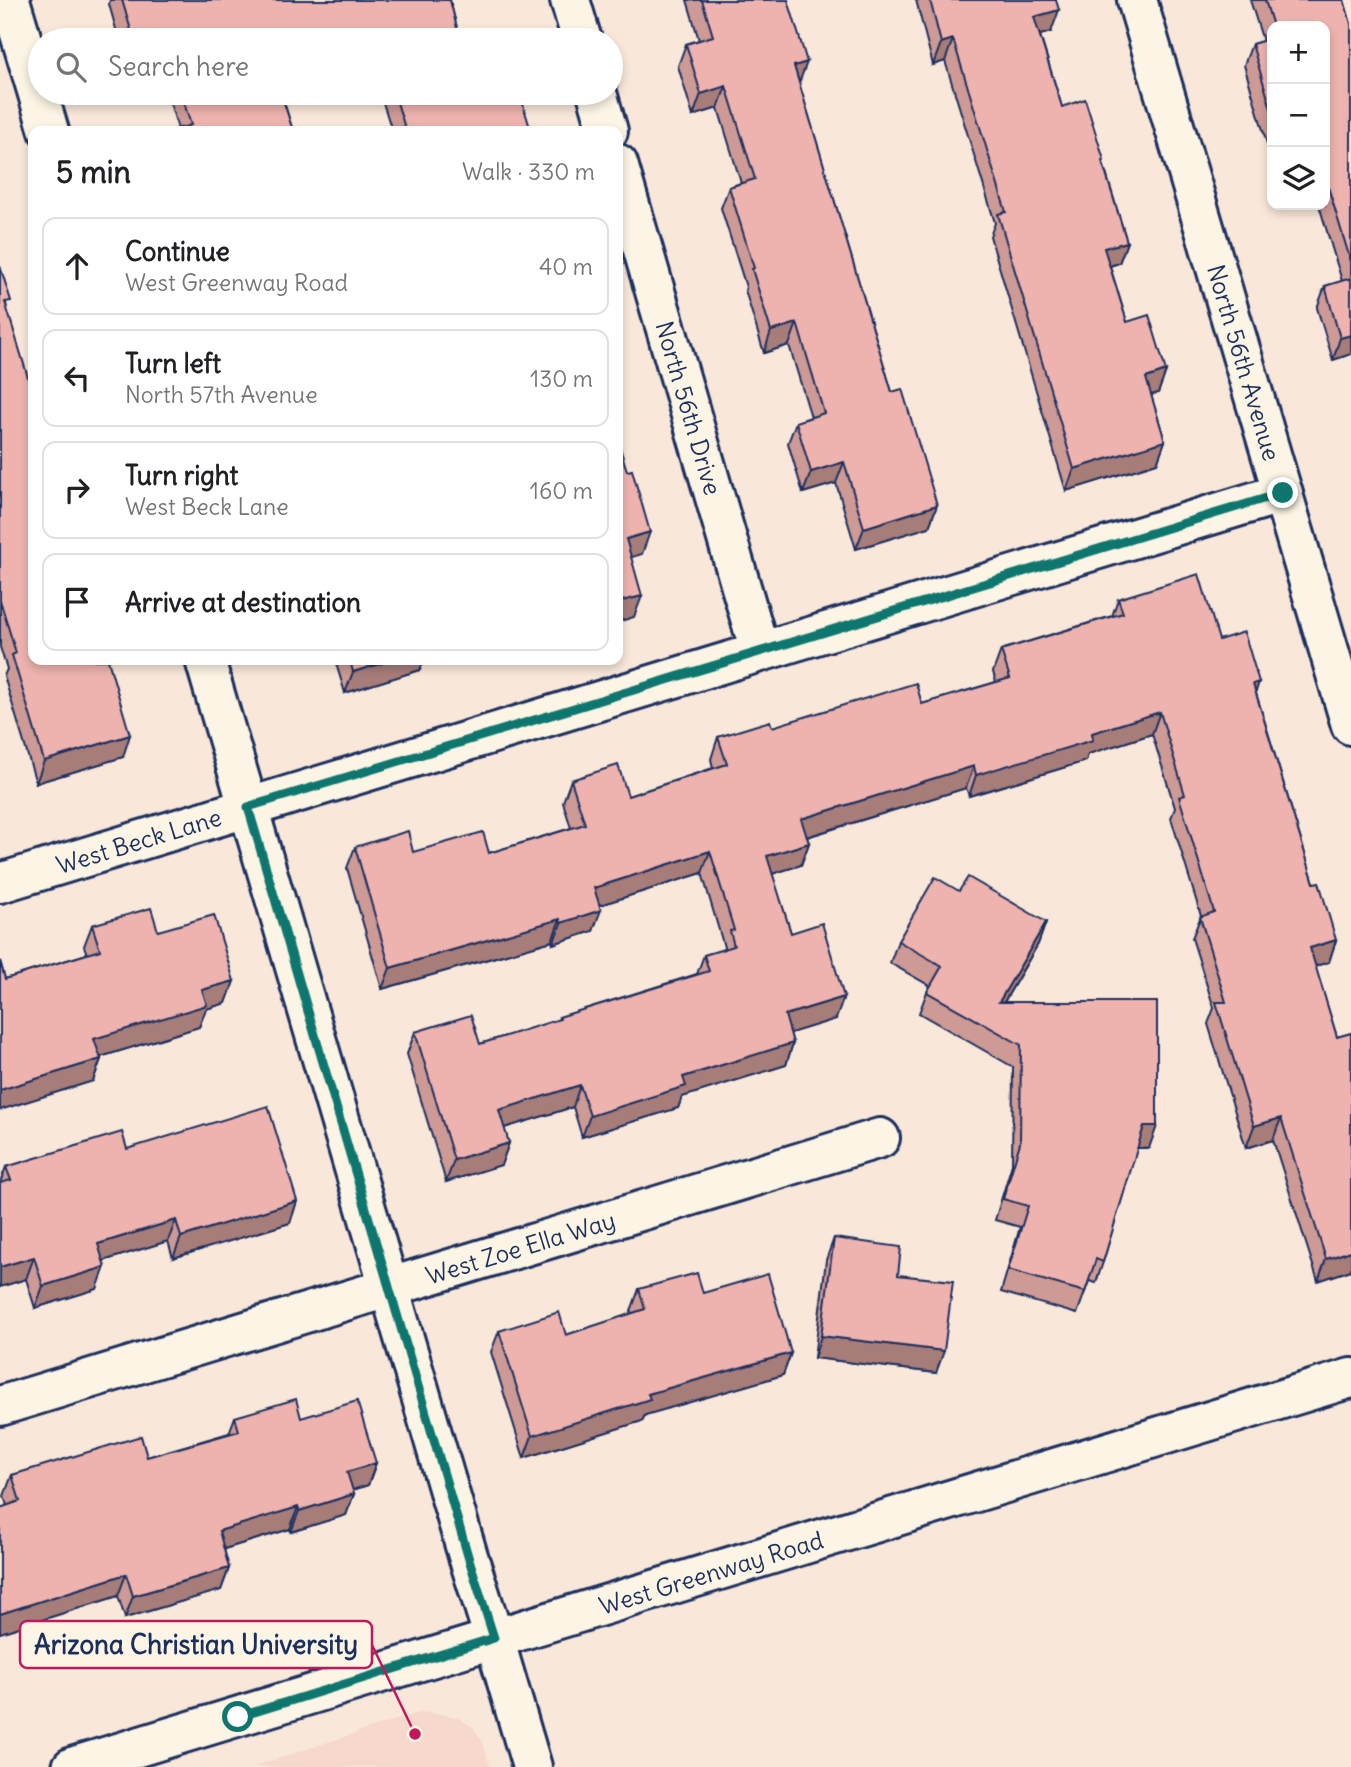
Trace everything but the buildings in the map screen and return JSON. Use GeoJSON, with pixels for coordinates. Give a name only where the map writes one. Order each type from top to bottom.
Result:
{"type":"FeatureCollection","features":[{"type":"Feature","properties":{"kind":"street"},"geometry":{"type":"LineString","coordinates":[[10,0],[28,60]]}},
{"type":"Feature","properties":{"kind":"street"},"geometry":{"type":"LineString","coordinates":[[570,0],[578,28]]}},
{"type":"Feature","properties":{"kind":"street","name":"North 56th Avenue"},"geometry":{"type":"LineString","coordinates":[[1137,0],[1351,725]]}},
{"type":"Feature","properties":{"kind":"street"},"geometry":{"type":"LineString","coordinates":[[41,105],[48,126]]}},
{"type":"Feature","properties":{"kind":"street"},"geometry":{"type":"LineString","coordinates":[[600,105],[607,126]]}},
{"type":"Feature","properties":{"kind":"street","name":"North 56th Drive"},"geometry":{"type":"LineString","coordinates":[[623,180],[760,652]]}},
{"type":"Feature","properties":{"kind":"street","name":"West Beck Lane"},"geometry":{"type":"LineString","coordinates":[[0,883],[1283,493]]}},
{"type":"Feature","properties":{"kind":"street"},"geometry":{"type":"LineString","coordinates":[[206,665],[468,1556],[533,1767]]}},
{"type":"Feature","properties":{"kind":"street","name":"West Zoe Ella Way"},"geometry":{"type":"LineString","coordinates":[[0,1406],[880,1138]]}},
{"type":"Feature","properties":{"kind":"street","name":"West Greenway Road"},"geometry":{"type":"LineString","coordinates":[[72,1767],[1351,1378]]}},
{"type":"Feature","properties":{"kind":"shaded area"},"geometry":{"type":"Polygon","coordinates":[[[424,1712],[458,1718],[473,1727],[483,1742],[490,1767],[252,1767],[405,1717],[424,1712]]]}},
{"type":"Feature","properties":{"kind":"place","name":"Arizona Christian University"},"geometry":{"type":"Point","coordinates":[415,1734]}},
{"type":"Feature","properties":{"kind":"route"},"geometry":{"type":"LineString","coordinates":[[238,1717],[494,1638],[248,807],[1283,493]]}}]}
